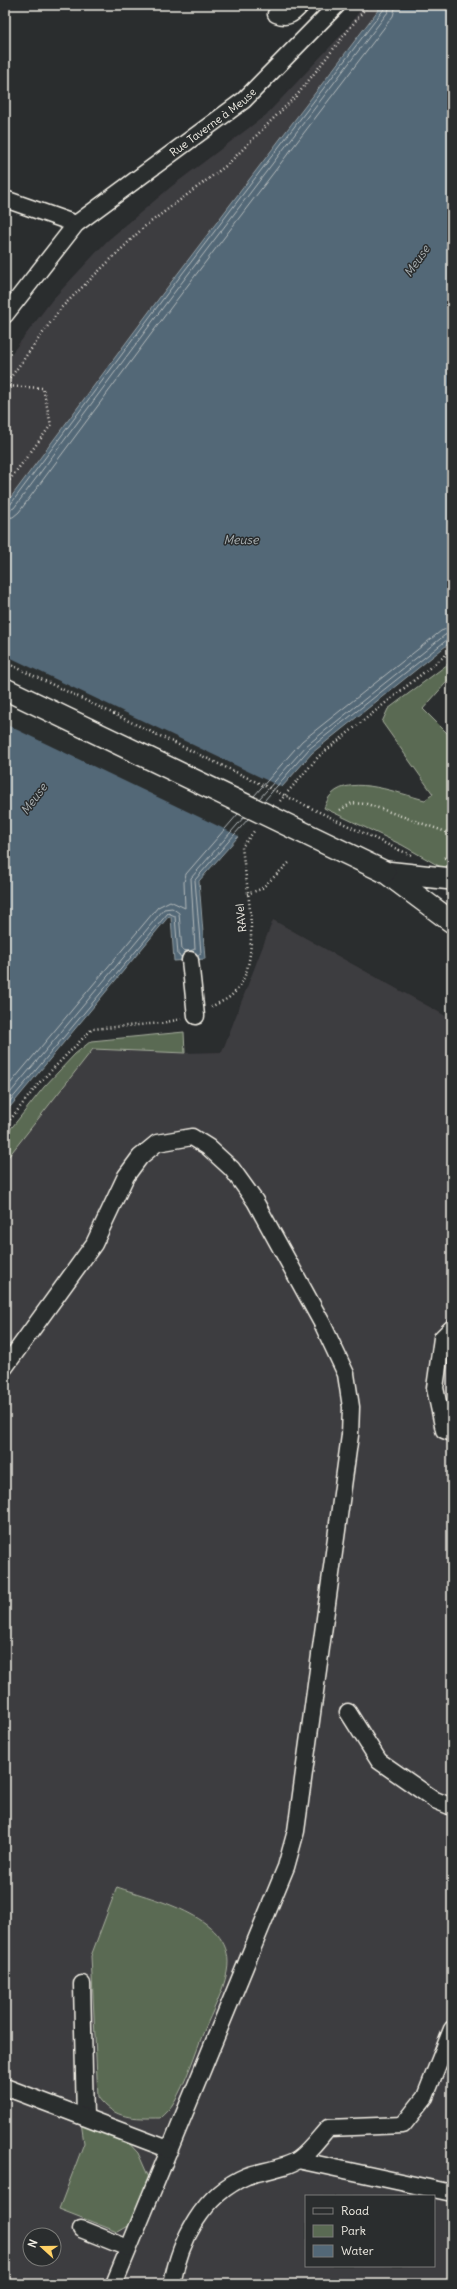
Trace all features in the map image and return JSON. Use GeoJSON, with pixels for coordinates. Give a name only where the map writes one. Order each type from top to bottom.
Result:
{"type":"FeatureCollection","features":[{"type":"Feature","properties":{"kind":"main road"},"geometry":{"type":"LineString","coordinates":[[5,689],[385,872],[430,891],[452,905]]}},
{"type":"Feature","properties":{"kind":"main road"},"geometry":{"type":"LineString","coordinates":[[385,872],[452,879]]}},
{"type":"Feature","properties":{"kind":"main road"},"geometry":{"type":"LineString","coordinates":[[385,872],[452,922]]}},
{"type":"Feature","properties":{"kind":"street"},"geometry":{"type":"LineString","coordinates":[[276,14],[284,17],[291,15],[302,5]]}},
{"type":"Feature","properties":{"kind":"street","name":"Rue Taverne à Meuse"},"geometry":{"type":"LineString","coordinates":[[5,315],[76,224],[244,100],[337,5]]}},
{"type":"Feature","properties":{"kind":"street"},"geometry":{"type":"LineString","coordinates":[[5,199],[76,224]]}},
{"type":"Feature","properties":{"kind":"street"},"geometry":{"type":"LineString","coordinates":[[190,960],[196,1016]]}},
{"type":"Feature","properties":{"kind":"street"},"geometry":{"type":"LineString","coordinates":[[5,1367],[94,1244],[126,1176],[140,1157],[157,1143],[192,1137],[208,1147],[232,1169],[254,1202],[322,1323],[346,1374],[351,1407],[350,1435],[296,1831],[286,1867],[168,2149],[114,2284]]}},
{"type":"Feature","properties":{"kind":"street"},"geometry":{"type":"LineString","coordinates":[[452,1328],[442,1338],[435,1388],[444,1430],[452,1433]]}},
{"type":"Feature","properties":{"kind":"street"},"geometry":{"type":"LineString","coordinates":[[348,1712],[379,1761],[434,1800],[452,1807]]}},
{"type":"Feature","properties":{"kind":"street"},"geometry":{"type":"LineString","coordinates":[[82,1984],[85,2117]]}},
{"type":"Feature","properties":{"kind":"street"},"geometry":{"type":"LineString","coordinates":[[172,2284],[182,2245],[192,2225],[206,2206],[224,2190],[246,2177],[298,2160],[328,2128],[403,2125],[425,2098],[452,2029]]}},
{"type":"Feature","properties":{"kind":"street"},"geometry":{"type":"LineString","coordinates":[[5,2087],[168,2149]]}},
{"type":"Feature","properties":{"kind":"street"},"geometry":{"type":"LineString","coordinates":[[298,2160],[452,2193]]}},
{"type":"Feature","properties":{"kind":"street"},"geometry":{"type":"LineString","coordinates":[[81,2229],[128,2248]]}},
{"type":"Feature","properties":{"kind":"path"},"geometry":{"type":"LineString","coordinates":[[5,386],[61,308],[144,227],[232,159],[298,94],[368,5]]}},
{"type":"Feature","properties":{"kind":"path"},"geometry":{"type":"LineString","coordinates":[[5,386],[43,388],[51,425],[5,486]]}},
{"type":"Feature","properties":{"kind":"path"},"geometry":{"type":"LineString","coordinates":[[279,802],[318,756],[452,650]]}},
{"type":"Feature","properties":{"kind":"path"},"geometry":{"type":"LineString","coordinates":[[5,662],[399,850]]}},
{"type":"Feature","properties":{"kind":"path"},"geometry":{"type":"LineString","coordinates":[[340,810],[352,803],[367,804],[452,834]]}},
{"type":"Feature","properties":{"kind":"path","name":"RAVel"},"geometry":{"type":"LineString","coordinates":[[5,1126],[40,1082],[92,1030],[162,1023],[196,1016],[233,995],[248,972],[252,946],[242,847],[256,829]]}},
{"type":"Feature","properties":{"kind":"path"},"geometry":{"type":"LineString","coordinates":[[247,894],[261,889],[291,861]]}},
{"type":"Feature","properties":{"kind":"shaded area"},"geometry":{"type":"Polygon","coordinates":[[[364,5],[382,5],[163,293],[5,505],[5,362],[52,300],[107,241],[172,186],[266,115],[345,31],[364,5]]]}},
{"type":"Feature","properties":{"kind":"shaded area"},"geometry":{"type":"Polygon","coordinates":[[[273,920],[444,1015],[452,1022],[452,2284],[5,2284],[5,1161],[93,1049],[185,1053],[222,1052],[273,920]]]}},
{"type":"Feature","properties":{"kind":"green space"},"geometry":{"type":"Polygon","coordinates":[[[452,661],[452,676],[423,709],[452,738],[452,871],[446,870],[402,845],[324,808],[332,794],[341,788],[351,786],[377,787],[425,800],[433,794],[382,722],[388,709],[452,661]]]}},
{"type":"Feature","properties":{"kind":"green space"},"geometry":{"type":"Polygon","coordinates":[[[184,1032],[185,1053],[93,1049],[5,1161],[5,1136],[44,1087],[75,1054],[91,1041],[184,1032]]]}},
{"type":"Feature","properties":{"kind":"green space"},"geometry":{"type":"Polygon","coordinates":[[[117,1887],[171,1905],[207,1924],[220,1937],[227,1953],[227,1972],[225,1979],[190,2068],[178,2095],[171,2106],[160,2118],[142,2118],[118,2114],[104,2105],[98,2097],[91,1956],[117,1887]]]}},
{"type":"Feature","properties":{"kind":"green space"},"geometry":{"type":"Polygon","coordinates":[[[81,2122],[126,2140],[138,2153],[150,2180],[137,2221],[118,2232],[59,2209],[84,2143],[81,2122]]]}},
{"type":"Feature","properties":{"kind":"water","name":"Meuse"},"geometry":{"type":"Polygon","coordinates":[[[382,5],[452,5],[452,641],[312,753],[199,881],[205,959],[174,961],[171,917],[169,916],[5,1113],[5,505],[163,293],[382,5]]]}},
{"type":"Feature","properties":{"kind":"pier"},"geometry":{"type":"Polygon","coordinates":[[[5,655],[283,788],[241,837],[5,724],[5,655]]]}}]}
